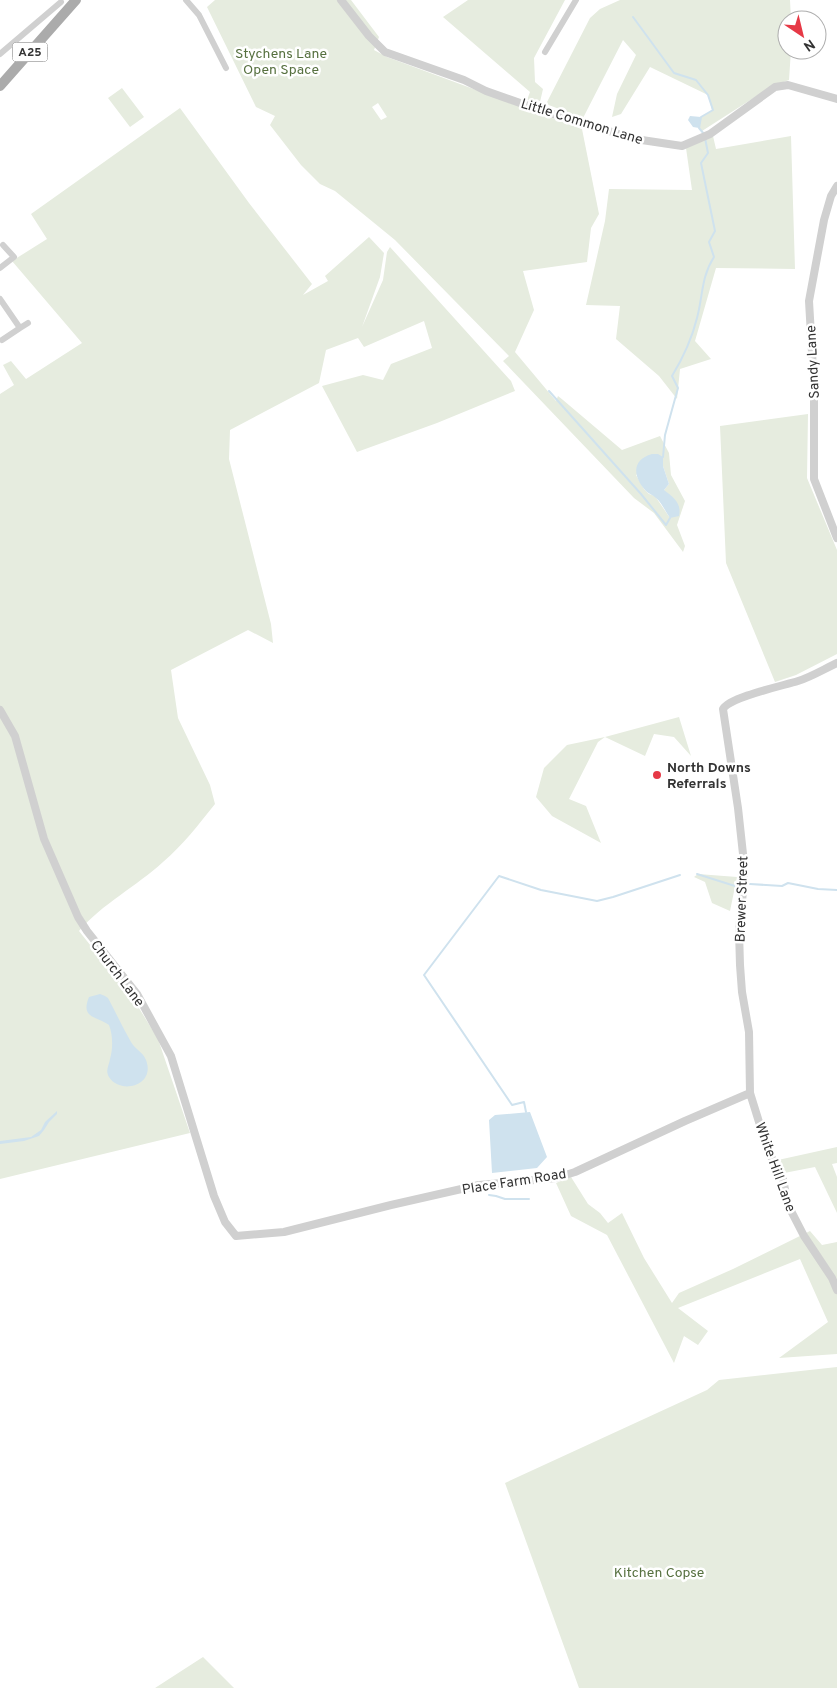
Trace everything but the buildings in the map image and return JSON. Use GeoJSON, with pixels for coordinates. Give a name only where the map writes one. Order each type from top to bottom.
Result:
{"type":"FeatureCollection","features":[{"type":"Feature","properties":{"kind":"main road","name":"A25"},"geometry":{"type":"LineString","coordinates":[[1,83],[76,0]]}},
{"type":"Feature","properties":{"kind":"street"},"geometry":{"type":"LineString","coordinates":[[186,0],[198,15],[226,68]]}},
{"type":"Feature","properties":{"kind":"street","name":"Little Common Lane"},"geometry":{"type":"LineString","coordinates":[[341,0],[369,36],[385,52],[540,110],[635,139],[682,146],[710,134],[775,87],[788,86],[837,99]]}},
{"type":"Feature","properties":{"kind":"street"},"geometry":{"type":"LineString","coordinates":[[546,52],[576,0]]}},
{"type":"Feature","properties":{"kind":"street"},"geometry":{"type":"LineString","coordinates":[[0,54],[61,2]]}},
{"type":"Feature","properties":{"kind":"street","name":"Sandy Lane"},"geometry":{"type":"LineString","coordinates":[[837,186],[831,196],[824,220],[808,301],[814,387],[814,479],[837,538]]}},
{"type":"Feature","properties":{"kind":"street"},"geometry":{"type":"LineString","coordinates":[[0,268],[14,257],[3,244]]}},
{"type":"Feature","properties":{"kind":"street"},"geometry":{"type":"LineString","coordinates":[[0,299],[20,328]]}},
{"type":"Feature","properties":{"kind":"street"},"geometry":{"type":"LineString","coordinates":[[2,340],[28,323]]}},
{"type":"Feature","properties":{"kind":"street","name":"Brewer Street"},"geometry":{"type":"LineString","coordinates":[[750,1094],[749,1032],[742,992],[739,931],[744,881],[743,854],[738,808],[722,709],[725,704],[755,693],[800,681],[837,664]]}},
{"type":"Feature","properties":{"kind":"street","name":"Church Lane"},"geometry":{"type":"LineString","coordinates":[[0,710],[15,736],[44,839],[78,917],[137,994],[171,1056],[214,1196],[225,1222],[236,1236]]}},
{"type":"Feature","properties":{"kind":"street","name":"Place Farm Road"},"geometry":{"type":"LineString","coordinates":[[236,1236],[284,1232],[479,1185],[556,1178],[575,1172],[685,1120],[750,1094]]}},
{"type":"Feature","properties":{"kind":"street","name":"White Hill Lane"},"geometry":{"type":"LineString","coordinates":[[750,1094],[768,1151],[783,1179],[788,1204],[804,1236],[832,1278],[837,1290]]}},
{"type":"Feature","properties":{"kind":"green space","name":"Stychens Lane Open Space"},"geometry":{"type":"Polygon","coordinates":[[[215,0],[351,0],[379,37],[374,50],[387,57],[582,129],[599,214],[591,228],[587,262],[523,271],[534,310],[515,352],[556,401],[558,396],[622,450],[660,436],[669,453],[671,475],[685,501],[677,525],[685,546],[683,552],[654,513],[634,498],[503,361],[509,356],[395,240],[335,191],[320,184],[301,165],[270,125],[275,116],[256,107],[207,7],[215,0]],[[378,103],[372,107],[381,120],[387,117],[378,103]],[[663,457],[636,475],[644,489],[649,494],[655,496],[670,518],[664,490],[669,484],[663,466],[663,457]]]}},
{"type":"Feature","properties":{"kind":"green space"},"geometry":{"type":"Polygon","coordinates":[[[468,0],[565,0],[534,58],[535,82],[543,89],[540,102],[527,100],[530,92],[443,17],[468,0]]]}},
{"type":"Feature","properties":{"kind":"green space"},"geometry":{"type":"Polygon","coordinates":[[[620,0],[790,0],[790,10],[777,10],[777,60],[790,60],[789,80],[772,86],[702,131],[699,128],[701,117],[712,110],[708,95],[650,67],[621,114],[612,117],[617,94],[636,55],[623,40],[583,118],[546,104],[590,18],[600,9],[620,0]]]}},
{"type":"Feature","properties":{"kind":"green space"},"geometry":{"type":"Polygon","coordinates":[[[122,88],[144,117],[130,127],[108,98],[122,88]]]}},
{"type":"Feature","properties":{"kind":"green space"},"geometry":{"type":"Polygon","coordinates":[[[180,108],[249,203],[312,284],[303,295],[328,281],[325,276],[369,237],[384,253],[380,277],[362,327],[383,280],[387,252],[390,247],[511,381],[515,391],[437,423],[357,452],[322,386],[363,375],[383,380],[391,364],[432,348],[424,321],[364,347],[358,338],[326,350],[319,383],[230,430],[229,459],[271,624],[273,643],[248,630],[171,670],[178,718],[210,785],[215,804],[190,834],[153,871],[98,912],[79,931],[134,1000],[158,1039],[190,1133],[0,1179],[0,394],[14,385],[3,365],[11,361],[26,379],[82,343],[12,261],[47,239],[31,214],[180,108]]]}},
{"type":"Feature","properties":{"kind":"green space"},"geometry":{"type":"Polygon","coordinates":[[[713,136],[716,149],[791,136],[795,269],[716,268],[695,341],[711,359],[680,369],[677,399],[659,376],[616,339],[620,306],[586,305],[605,221],[609,189],[692,190],[686,148],[713,136]]]}},
{"type":"Feature","properties":{"kind":"green space"},"geometry":{"type":"Polygon","coordinates":[[[808,414],[807,478],[837,550],[837,654],[796,675],[775,682],[726,563],[720,426],[808,414]]]}},
{"type":"Feature","properties":{"kind":"green space"},"geometry":{"type":"Polygon","coordinates":[[[679,717],[691,756],[674,737],[654,734],[645,756],[605,737],[679,717]]]}},
{"type":"Feature","properties":{"kind":"green space"},"geometry":{"type":"Polygon","coordinates":[[[605,737],[598,742],[569,799],[586,806],[601,843],[552,816],[536,797],[544,768],[567,745],[605,737]]]}},
{"type":"Feature","properties":{"kind":"green space"},"geometry":{"type":"Polygon","coordinates":[[[698,874],[737,877],[730,911],[712,903],[705,882],[694,877],[698,874]]]}},
{"type":"Feature","properties":{"kind":"green space"},"geometry":{"type":"Polygon","coordinates":[[[837,1147],[837,1163],[832,1164],[837,1177],[837,1213],[815,1167],[784,1173],[778,1160],[837,1147]]]}},
{"type":"Feature","properties":{"kind":"green space"},"geometry":{"type":"Polygon","coordinates":[[[571,1177],[588,1204],[600,1213],[608,1223],[622,1213],[644,1258],[672,1303],[679,1293],[810,1231],[822,1245],[837,1242],[837,1354],[779,1358],[828,1322],[800,1259],[678,1308],[708,1331],[698,1345],[684,1336],[674,1363],[607,1235],[571,1216],[556,1183],[571,1177]]]}},
{"type":"Feature","properties":{"kind":"green space","name":"Kitchen Copse"},"geometry":{"type":"Polygon","coordinates":[[[837,1367],[837,1688],[579,1688],[505,1483],[707,1390],[719,1380],[837,1367]]]}},
{"type":"Feature","properties":{"kind":"green space"},"geometry":{"type":"Polygon","coordinates":[[[203,1657],[234,1688],[155,1688],[203,1657]]]}},
{"type":"Feature","properties":{"kind":"water"},"geometry":{"type":"Polygon","coordinates":[[[690,116],[701,117],[699,128],[693,127],[688,120],[690,116]]]}},
{"type":"Feature","properties":{"kind":"water"},"geometry":{"type":"Polygon","coordinates":[[[652,454],[658,454],[663,457],[663,466],[669,484],[664,490],[678,504],[679,516],[670,518],[660,502],[646,491],[638,480],[637,465],[640,460],[652,454]]]}},
{"type":"Feature","properties":{"kind":"water"},"geometry":{"type":"Polygon","coordinates":[[[100,994],[108,998],[131,1042],[146,1060],[148,1069],[142,1082],[135,1085],[121,1086],[114,1083],[108,1075],[107,1070],[112,1046],[109,1025],[91,1016],[87,1009],[89,997],[100,994]]]}},
{"type":"Feature","properties":{"kind":"water"},"geometry":{"type":"Polygon","coordinates":[[[57,1111],[57,1114],[39,1136],[24,1141],[0,1144],[0,1141],[31,1137],[41,1130],[45,1122],[57,1111]]]}},
{"type":"Feature","properties":{"kind":"water"},"geometry":{"type":"Polygon","coordinates":[[[530,1112],[547,1157],[537,1168],[492,1173],[489,1120],[495,1115],[530,1112]]]}},
{"type":"Feature","properties":{"kind":"waterway"},"geometry":{"type":"LineString","coordinates":[[633,17],[674,73],[696,80],[708,95],[713,110],[701,117],[699,128],[704,134]]}},
{"type":"Feature","properties":{"kind":"waterway"},"geometry":{"type":"LineString","coordinates":[[663,457],[665,435],[678,388],[672,376],[693,333],[704,279],[714,257],[709,242],[715,231],[701,163],[708,153],[705,138]]}},
{"type":"Feature","properties":{"kind":"waterway"},"geometry":{"type":"LineString","coordinates":[[549,391],[641,494],[666,525],[670,518]]}},
{"type":"Feature","properties":{"kind":"waterway"},"geometry":{"type":"LineString","coordinates":[[697,874],[735,886]]}},
{"type":"Feature","properties":{"kind":"waterway"},"geometry":{"type":"LineString","coordinates":[[526,1112],[524,1102],[512,1105],[424,975],[499,876],[541,890],[597,901],[680,875]]}},
{"type":"Feature","properties":{"kind":"waterway"},"geometry":{"type":"LineString","coordinates":[[750,884],[782,886],[788,883],[818,889],[837,890]]}},
{"type":"Feature","properties":{"kind":"waterway"},"geometry":{"type":"LineString","coordinates":[[489,1195],[505,1199],[529,1199]]}},
{"type":"Feature","properties":{"kind":"place","name":"North Downs Referrals"},"geometry":{"type":"Point","coordinates":[657,775]}}]}
